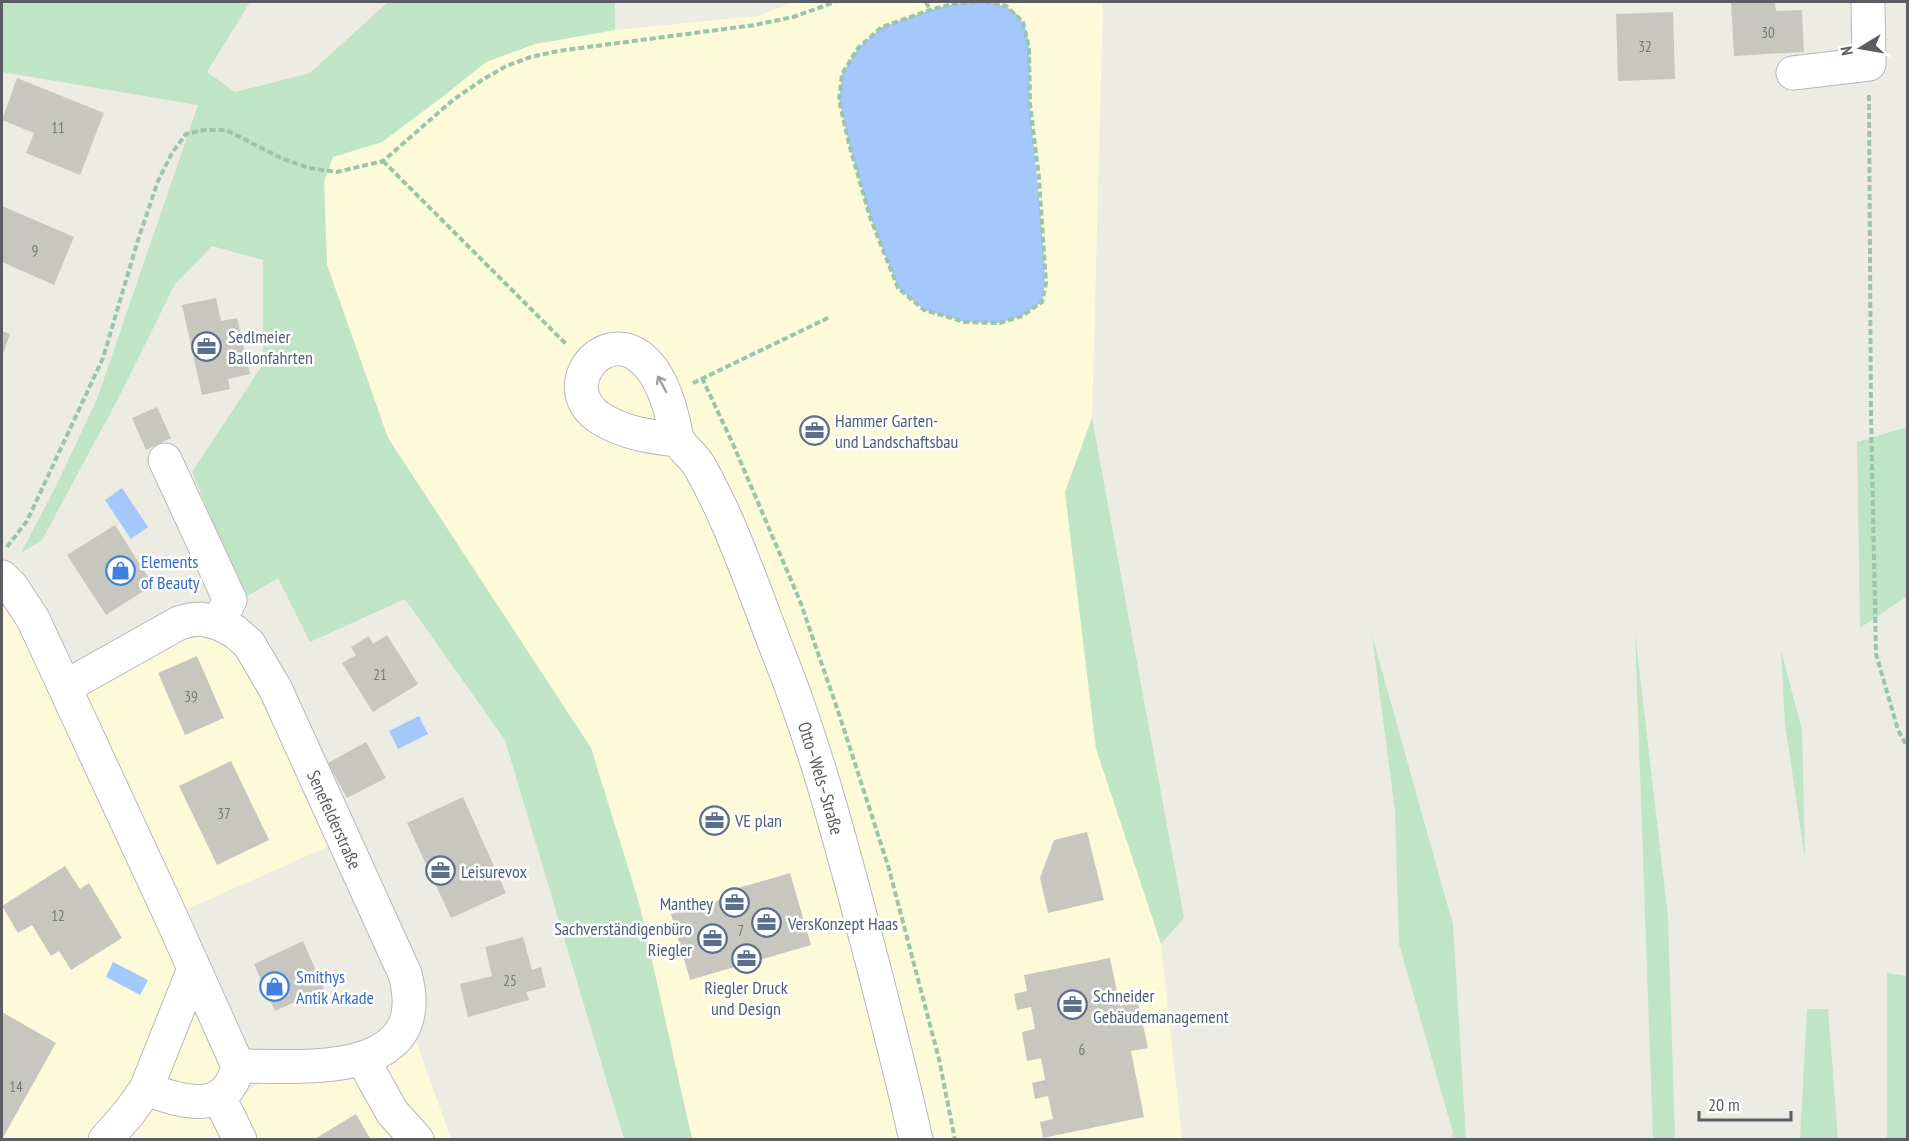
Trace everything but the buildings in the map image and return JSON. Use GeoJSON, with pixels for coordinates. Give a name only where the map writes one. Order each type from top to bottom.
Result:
{"type":"FeatureCollection","features":[{"type":"Feature","properties":{"kind":"street"},"geometry":{"type":"LineString","coordinates":[[1793,73],[1869,64],[1868,2]]}},
{"type":"Feature","properties":{"kind":"street"},"geometry":{"type":"LineString","coordinates":[[618,349],[630,350],[650,364],[668,395],[678,440],[642,436],[595,415],[587,406],[582,392],[582,378],[587,365],[595,356],[618,349]]}},
{"type":"Feature","properties":{"kind":"street","name":"Otto–Wels–Straße"},"geometry":{"type":"LineString","coordinates":[[678,440],[698,464],[720,506],[780,655],[836,825],[896,1048],[916,1140]]}},
{"type":"Feature","properties":{"kind":"street"},"geometry":{"type":"LineString","coordinates":[[165,460],[230,600],[218,623]]}},
{"type":"Feature","properties":{"kind":"street"},"geometry":{"type":"LineString","coordinates":[[2,577],[12,587],[33,619],[238,1066],[230,1088],[219,1097],[206,1102],[190,1102],[146,1089]]}},
{"type":"Feature","properties":{"kind":"street","name":"Senefelderstraße"},"geometry":{"type":"LineString","coordinates":[[65,687],[179,623],[201,619],[218,623],[234,631],[249,644],[276,690],[405,974],[411,994],[406,1021],[396,1038],[381,1051],[363,1060],[343,1064],[238,1066]]}},
{"type":"Feature","properties":{"kind":"street"},"geometry":{"type":"LineString","coordinates":[[105,1140],[129,1114],[146,1089],[194,969]]}},
{"type":"Feature","properties":{"kind":"street"},"geometry":{"type":"LineString","coordinates":[[363,1060],[392,1112],[417,1140]]}},
{"type":"Feature","properties":{"kind":"street"},"geometry":{"type":"LineString","coordinates":[[219,1097],[240,1140]]}},
{"type":"Feature","properties":{"kind":"path"},"geometry":{"type":"LineString","coordinates":[[2,555],[27,521],[103,358],[158,181],[172,153],[186,134],[204,129],[226,130],[283,159],[309,168],[337,172],[383,160],[453,100],[506,66],[531,57],[558,51],[755,25],[793,16],[835,2]]}},
{"type":"Feature","properties":{"kind":"path"},"geometry":{"type":"LineString","coordinates":[[926,2],[930,9]]}},
{"type":"Feature","properties":{"kind":"path"},"geometry":{"type":"LineString","coordinates":[[976,2],[930,9],[882,27],[858,48],[842,74],[840,100],[849,144],[870,217],[898,288],[924,310],[965,322],[1000,323],[1022,316],[1042,302],[1046,283],[1039,178],[1030,104],[1029,48],[1023,22],[1006,6],[987,2]]}},
{"type":"Feature","properties":{"kind":"path"},"geometry":{"type":"LineString","coordinates":[[1869,64],[1871,404],[1876,654],[1898,730],[1908,748]]}},
{"type":"Feature","properties":{"kind":"path"},"geometry":{"type":"LineString","coordinates":[[383,160],[587,365]]}},
{"type":"Feature","properties":{"kind":"path"},"geometry":{"type":"LineString","coordinates":[[668,395],[830,317]]}},
{"type":"Feature","properties":{"kind":"shaded area"},"geometry":{"type":"Polygon","coordinates":[[[795,2],[1103,2],[1092,418],[1065,492],[1161,944],[1182,1139],[692,1139],[639,903],[591,748],[388,438],[327,265],[324,182],[333,157],[382,142],[486,62],[535,44],[615,30],[757,16],[795,2]]]}},
{"type":"Feature","properties":{"kind":"shaded area"},"geometry":{"type":"Polygon","coordinates":[[[2,577],[65,687],[218,623],[345,839],[172,916],[248,1089],[266,1081],[366,1079],[389,1065],[414,1035],[451,1139],[2,1139],[2,577]]]}},
{"type":"Feature","properties":{"kind":"green space"},"geometry":{"type":"Polygon","coordinates":[[[2,2],[250,2],[207,72],[235,92],[310,73],[388,2],[615,2],[615,30],[535,44],[486,62],[382,142],[333,157],[324,182],[327,265],[388,438],[591,748],[639,903],[692,1139],[624,1139],[505,740],[405,599],[310,642],[278,578],[244,598],[192,472],[263,364],[263,260],[212,246],[175,284],[120,395],[42,540],[21,553],[97,399],[198,105],[2,72],[2,2]]]}},
{"type":"Feature","properties":{"kind":"green space"},"geometry":{"type":"Polygon","coordinates":[[[1092,418],[1184,918],[1161,944],[1096,749],[1065,492],[1092,418]]]}},
{"type":"Feature","properties":{"kind":"green space"},"geometry":{"type":"Polygon","coordinates":[[[1907,427],[1906,597],[1860,628],[1857,442],[1907,427]]]}},
{"type":"Feature","properties":{"kind":"green space"},"geometry":{"type":"Polygon","coordinates":[[[1635,632],[1668,917],[1675,1139],[1653,1139],[1635,632]]]}},
{"type":"Feature","properties":{"kind":"green space"},"geometry":{"type":"Polygon","coordinates":[[[1372,635],[1453,925],[1466,1139],[1451,1139],[1453,1133],[1399,944],[1395,811],[1372,635]]]}},
{"type":"Feature","properties":{"kind":"green space"},"geometry":{"type":"Polygon","coordinates":[[[1781,650],[1802,730],[1805,859],[1785,724],[1781,650]]]}},
{"type":"Feature","properties":{"kind":"green space"},"geometry":{"type":"Polygon","coordinates":[[[1887,973],[1907,976],[1907,1139],[1887,1139],[1887,973]]]}},
{"type":"Feature","properties":{"kind":"green space"},"geometry":{"type":"Polygon","coordinates":[[[1807,1009],[1828,1009],[1838,1139],[1800,1139],[1807,1009]]]}},
{"type":"Feature","properties":{"kind":"water"},"geometry":{"type":"Polygon","coordinates":[[[976,2],[996,4],[1015,12],[1023,23],[1030,53],[1030,105],[1044,259],[1044,293],[1042,302],[1022,316],[1000,323],[965,322],[924,310],[898,288],[870,217],[839,100],[842,74],[858,48],[882,27],[930,10],[953,4],[976,2]]]}},
{"type":"Feature","properties":{"kind":"water"},"geometry":{"type":"Polygon","coordinates":[[[122,488],[148,527],[131,539],[105,500],[122,488]]]}},
{"type":"Feature","properties":{"kind":"water"},"geometry":{"type":"Polygon","coordinates":[[[419,716],[428,734],[398,749],[389,731],[419,716]]]}},
{"type":"Feature","properties":{"kind":"water"},"geometry":{"type":"Polygon","coordinates":[[[113,962],[148,980],[140,995],[106,977],[113,962]]]}},
{"type":"Feature","properties":{"kind":"place","name":"Sedlmeier Ballonfahrten"},"geometry":{"type":"Point","coordinates":[207,346]}},
{"type":"Feature","properties":{"kind":"place","name":"Hammer Garten- und Landschaftsbau"},"geometry":{"type":"Point","coordinates":[814,430]}},
{"type":"Feature","properties":{"kind":"place","name":"Elements of Beauty"},"geometry":{"type":"Point","coordinates":[120,571]}},
{"type":"Feature","properties":{"kind":"place","name":"VE plan"},"geometry":{"type":"Point","coordinates":[714,820]}},
{"type":"Feature","properties":{"kind":"place","name":"Leisurevox"},"geometry":{"type":"Point","coordinates":[440,871]}},
{"type":"Feature","properties":{"kind":"place","name":"Manthey"},"geometry":{"type":"Point","coordinates":[734,903]}},
{"type":"Feature","properties":{"kind":"place","name":"VersKonzept Haas"},"geometry":{"type":"Point","coordinates":[767,923]}},
{"type":"Feature","properties":{"kind":"place","name":"Sachverständigenbüro Riegler"},"geometry":{"type":"Point","coordinates":[713,938]}},
{"type":"Feature","properties":{"kind":"place","name":"Riegler Druck und Design"},"geometry":{"type":"Point","coordinates":[746,958]}},
{"type":"Feature","properties":{"kind":"place","name":"Smithys Antik Arkade"},"geometry":{"type":"Point","coordinates":[275,986]}},
{"type":"Feature","properties":{"kind":"place","name":"Schneider Gebäudemanagement"},"geometry":{"type":"Point","coordinates":[1072,1005]}}]}
